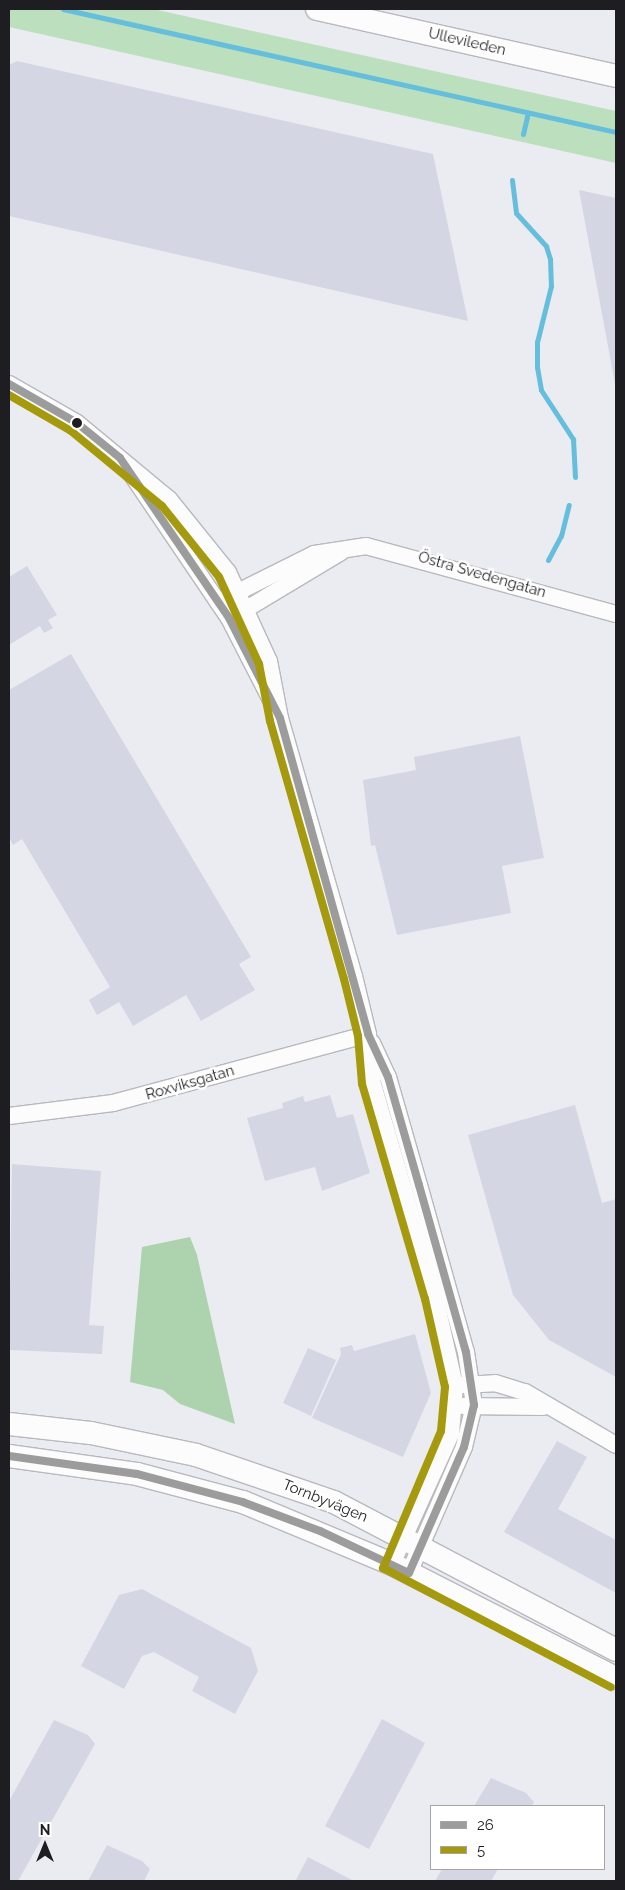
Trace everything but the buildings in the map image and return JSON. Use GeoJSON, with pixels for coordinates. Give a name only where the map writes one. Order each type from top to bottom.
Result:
{"type":"FeatureCollection","features":[{"type":"Feature","properties":{"kind":"main road","name":"Ullevileden"},"geometry":{"type":"LineString","coordinates":[[317,9],[616,76]]}},
{"type":"Feature","properties":{"kind":"main road","name":"Tornbyvägen"},"geometry":{"type":"LineString","coordinates":[[9,1424],[91,1433],[196,1455],[334,1502],[414,1540],[616,1650]]}},
{"type":"Feature","properties":{"kind":"main road","name":"Tornbyvägen"},"geometry":{"type":"LineString","coordinates":[[9,1456],[72,1463],[191,1487],[320,1531],[400,1568],[616,1678]]}},
{"type":"Feature","properties":{"kind":"street"},"geometry":{"type":"LineString","coordinates":[[9,384],[77,423],[169,499],[216,555],[238,591],[273,676],[280,718],[368,1034],[388,1076],[472,1384],[474,1405],[464,1447],[400,1568]]}},
{"type":"Feature","properties":{"kind":"street"},"geometry":{"type":"LineString","coordinates":[[120,458],[229,618],[280,718]]}},
{"type":"Feature","properties":{"kind":"street","name":"Östra Svedengatan"},"geometry":{"type":"LineString","coordinates":[[218,602],[314,554],[347,548],[381,547],[616,614]]}},
{"type":"Feature","properties":{"kind":"street","name":"Östra Svedengatan"},"geometry":{"type":"LineString","coordinates":[[229,618],[347,548]]}},
{"type":"Feature","properties":{"kind":"street"},"geometry":{"type":"LineString","coordinates":[[368,1034],[372,1081],[436,1297],[455,1386],[456,1406],[446,1449],[414,1540]]}},
{"type":"Feature","properties":{"kind":"street","name":"Roxviksgatan"},"geometry":{"type":"LineString","coordinates":[[9,1116],[113,1103],[368,1034]]}},
{"type":"Feature","properties":{"kind":"street"},"geometry":{"type":"LineString","coordinates":[[455,1386],[495,1383],[525,1392],[548,1408],[616,1445]]}},
{"type":"Feature","properties":{"kind":"street"},"geometry":{"type":"LineString","coordinates":[[456,1406],[548,1408]]}},
{"type":"Feature","properties":{"kind":"green space"},"geometry":{"type":"Polygon","coordinates":[[[9,9],[153,9],[616,111],[616,163],[9,27],[9,9]]]}},
{"type":"Feature","properties":{"kind":"green space"},"geometry":{"type":"Polygon","coordinates":[[[190,1237],[197,1255],[235,1424],[180,1404],[163,1390],[130,1382],[142,1247],[190,1237]]]}},
{"type":"Feature","properties":{"kind":"waterway"},"geometry":{"type":"LineString","coordinates":[[63,9],[616,132]]}},
{"type":"Feature","properties":{"kind":"waterway"},"geometry":{"type":"LineString","coordinates":[[523,134],[528,113]]}},
{"type":"Feature","properties":{"kind":"waterway"},"geometry":{"type":"LineString","coordinates":[[512,180],[516,213],[546,246],[550,259],[551,286],[537,342],[537,367],[541,390],[573,439],[575,477]]}},
{"type":"Feature","properties":{"kind":"waterway"},"geometry":{"type":"LineString","coordinates":[[548,560],[561,536],[569,505]]}},
{"type":"Feature","properties":{"kind":"transit line","name":"26"},"geometry":{"type":"LineString","coordinates":[[9,384],[77,423],[120,458],[229,618],[280,718],[368,1034],[388,1077],[419,1185],[466,1352],[474,1405],[464,1447],[409,1573],[320,1531],[243,1502],[137,1474],[9,1456]]}},
{"type":"Feature","properties":{"kind":"transit line","name":"5"},"geometry":{"type":"LineString","coordinates":[[9,395],[71,431],[162,506],[219,577],[259,664],[270,721],[344,979],[358,1036],[362,1084],[425,1299],[445,1387],[441,1431],[383,1568],[611,1687]]}}]}
